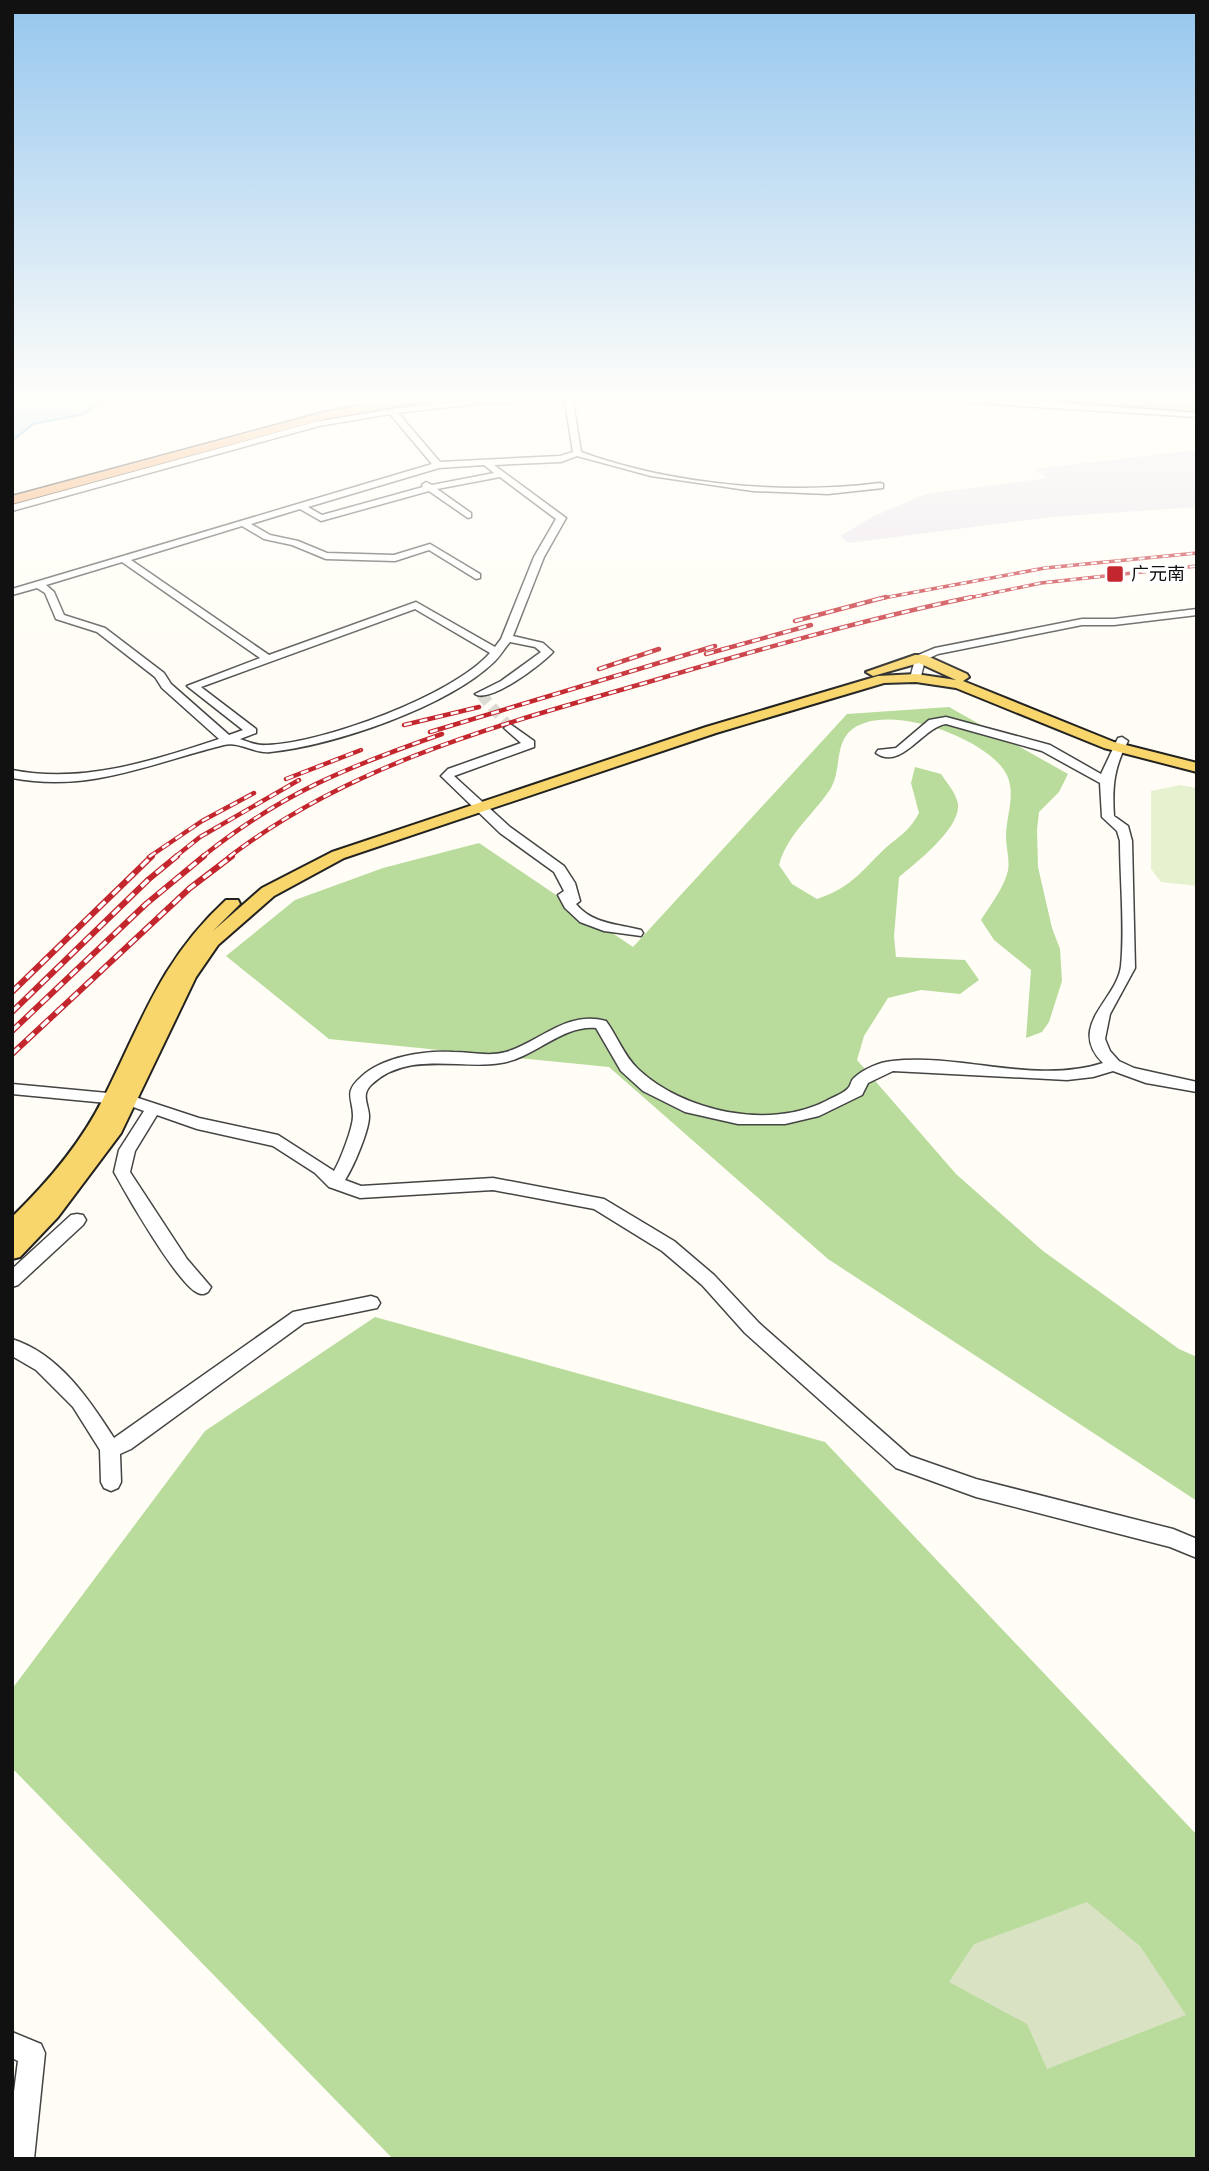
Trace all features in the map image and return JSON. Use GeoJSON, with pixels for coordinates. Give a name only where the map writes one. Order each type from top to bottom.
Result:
{"type":"FeatureCollection","features":[{"type":"Feature","properties":{"kind":"main road"},"geometry":{"type":"LineString","coordinates":[[12,1230],[60,1179],[121,1100],[187,977],[212,941],[238,915],[268,892],[319,863],[473,804],[702,723],[920,658],[1120,745],[1197,761]]}},
{"type":"Feature","properties":{"kind":"main road"},"geometry":{"type":"LineString","coordinates":[[473,804],[873,680],[916,678],[959,684],[1120,745],[1197,768]]}},
{"type":"Feature","properties":{"kind":"main road"},"geometry":{"type":"LineString","coordinates":[[12,1251],[73,1183],[114,1128],[121,1100]]}},
{"type":"Feature","properties":{"kind":"street"},"geometry":{"type":"LineString","coordinates":[[12,508],[48,498]]}},
{"type":"Feature","properties":{"kind":"street"},"geometry":{"type":"LineString","coordinates":[[12,592],[326,498]]}},
{"type":"Feature","properties":{"kind":"street"},"geometry":{"type":"LineString","coordinates":[[301,506],[321,518],[400,498]]}},
{"type":"Feature","properties":{"kind":"street"},"geometry":{"type":"LineString","coordinates":[[445,498],[468,515]]}},
{"type":"Feature","properties":{"kind":"street"},"geometry":{"type":"LineString","coordinates":[[39,584],[49,592],[60,617],[101,630],[160,675],[166,686],[227,740],[240,741],[256,749],[268,749],[380,722],[444,691],[497,653],[507,638],[561,518],[535,498]]}},
{"type":"Feature","properties":{"kind":"street"},"geometry":{"type":"LineString","coordinates":[[243,523],[267,537],[326,556],[395,558],[430,547],[476,576]]}},
{"type":"Feature","properties":{"kind":"street"},"geometry":{"type":"LineString","coordinates":[[123,559],[268,659]]}},
{"type":"Feature","properties":{"kind":"street"},"geometry":{"type":"LineString","coordinates":[[1197,600],[1192,601],[1197,606]]}},
{"type":"Feature","properties":{"kind":"street"},"geometry":{"type":"LineString","coordinates":[[12,774],[33,781],[65,780],[176,759],[252,732],[193,686],[416,605],[497,653]]}},
{"type":"Feature","properties":{"kind":"street"},"geometry":{"type":"LineString","coordinates":[[916,678],[920,658],[993,638],[1082,622],[1114,622],[1197,612]]}},
{"type":"Feature","properties":{"kind":"street"},"geometry":{"type":"LineString","coordinates":[[481,694],[505,683],[548,652],[539,645],[507,638]]}},
{"type":"Feature","properties":{"kind":"street"},"geometry":{"type":"LineString","coordinates":[[882,753],[899,751],[933,722],[946,720],[1046,748],[1105,781]]}},
{"type":"Feature","properties":{"kind":"street"},"geometry":{"type":"LineString","coordinates":[[510,728],[530,744],[447,776],[473,804],[563,873],[573,901]]}},
{"type":"Feature","properties":{"kind":"street"},"geometry":{"type":"LineString","coordinates":[[1120,745],[1108,764],[1105,781],[1108,817],[1123,829],[1126,841],[1128,968],[1123,983],[1100,1020],[1097,1042],[1101,1051],[1114,1065],[1136,1075],[1197,1087]]}},
{"type":"Feature","properties":{"kind":"street"},"geometry":{"type":"LineString","coordinates":[[539,855],[559,880],[576,916],[592,923],[636,933]]}},
{"type":"Feature","properties":{"kind":"street"},"geometry":{"type":"LineString","coordinates":[[335,1183],[347,1164],[361,1116],[355,1103],[356,1093],[373,1075],[432,1057],[508,1057],[562,1028],[589,1021],[601,1024],[617,1057],[662,1098],[732,1117],[789,1118],[809,1114],[856,1091],[859,1082],[890,1066],[1072,1073],[1100,1072],[1114,1065]]}},
{"type":"Feature","properties":{"kind":"street"},"geometry":{"type":"LineString","coordinates":[[12,1089],[121,1100],[197,1123],[278,1141],[321,1169],[335,1183],[351,1190],[370,1192],[434,1185],[493,1184],[598,1203],[668,1246],[708,1280],[752,1328],[903,1462],[976,1488],[1173,1538],[1197,1549]]}},
{"type":"Feature","properties":{"kind":"street"},"geometry":{"type":"LineString","coordinates":[[154,1108],[127,1150],[122,1172],[181,1264],[202,1287]]}},
{"type":"Feature","properties":{"kind":"street"},"geometry":{"type":"LineString","coordinates":[[12,1280],[77,1220]]}},
{"type":"Feature","properties":{"kind":"street"},"geometry":{"type":"LineString","coordinates":[[110,1449],[124,1443],[299,1317],[371,1303]]}},
{"type":"Feature","properties":{"kind":"street"},"geometry":{"type":"LineString","coordinates":[[12,1346],[43,1364],[80,1401],[110,1449],[111,1482]]}},
{"type":"Feature","properties":{"kind":"street"},"geometry":{"type":"LineString","coordinates":[[12,2045],[32,2053],[20,2159]]}},
{"type":"Feature","properties":{"kind":"shaded area"},"geometry":{"type":"Polygon","coordinates":[[[916,498],[1197,498],[1197,507],[1052,517],[849,543],[840,536],[874,516],[916,498]]]}},
{"type":"Feature","properties":{"kind":"green space"},"geometry":{"type":"Polygon","coordinates":[[[949,707],[1068,774],[1059,792],[1039,812],[1037,830],[1038,867],[1052,928],[1060,949],[1062,981],[1049,1022],[1042,1032],[1026,1038],[1031,970],[994,940],[981,920],[1002,886],[1008,870],[1006,837],[1011,794],[1004,770],[975,745],[930,726],[906,721],[864,723],[849,732],[841,745],[833,784],[788,844],[779,865],[792,884],[817,899],[830,894],[857,876],[916,818],[919,813],[911,783],[915,767],[941,774],[951,788],[958,804],[952,824],[936,844],[899,877],[894,936],[896,957],[965,960],[979,980],[960,994],[921,990],[888,998],[864,1036],[857,1060],[956,1174],[1043,1251],[1179,1349],[1197,1357],[1197,1501],[828,1259],[609,1067],[329,1039],[226,956],[295,900],[383,868],[479,843],[633,947],[847,714],[949,707]]]}},
{"type":"Feature","properties":{"kind":"green space"},"geometry":{"type":"Polygon","coordinates":[[[1180,785],[1197,788],[1197,886],[1161,882],[1151,869],[1151,791],[1180,785]]]}},
{"type":"Feature","properties":{"kind":"green space"},"geometry":{"type":"Polygon","coordinates":[[[375,1317],[825,1442],[1197,1835],[1197,2159],[393,2159],[12,1768],[12,1689],[205,1431],[375,1317]]]}},
{"type":"Feature","properties":{"kind":"green space"},"geometry":{"type":"Polygon","coordinates":[[[1087,1902],[1140,1946],[1186,2015],[1047,2069],[1027,2024],[949,1982],[974,1944],[1087,1902]]]}},
{"type":"Feature","properties":{"kind":"tunnel"},"geometry":{"type":"LineString","coordinates":[[481,694],[510,728]]}},
{"type":"Feature","properties":{"kind":"railway"},"geometry":{"type":"LineString","coordinates":[[879,599],[1045,568],[1197,553]]}},
{"type":"Feature","properties":{"kind":"railway"},"geometry":{"type":"LineString","coordinates":[[964,599],[1041,583],[1197,566]]}},
{"type":"Feature","properties":{"kind":"railway"},"geometry":{"type":"LineString","coordinates":[[879,599],[886,597]]}},
{"type":"Feature","properties":{"kind":"railway"},"geometry":{"type":"LineString","coordinates":[[229,857],[276,824],[325,796],[428,750],[536,715],[767,648],[972,597]]}},
{"type":"Feature","properties":{"kind":"railway"},"geometry":{"type":"LineString","coordinates":[[795,621],[879,599]]}},
{"type":"Feature","properties":{"kind":"railway"},"geometry":{"type":"LineString","coordinates":[[706,654],[811,625]]}},
{"type":"Feature","properties":{"kind":"railway"},"geometry":{"type":"LineString","coordinates":[[430,732],[715,646]]}},
{"type":"Feature","properties":{"kind":"railway"},"geometry":{"type":"LineString","coordinates":[[599,669],[659,649]]}},
{"type":"Feature","properties":{"kind":"railway"},"geometry":{"type":"LineString","coordinates":[[404,725],[479,707]]}},
{"type":"Feature","properties":{"kind":"railway"},"geometry":{"type":"LineString","coordinates":[[202,857],[260,815],[316,784],[442,734]]}},
{"type":"Feature","properties":{"kind":"railway"},"geometry":{"type":"LineString","coordinates":[[286,779],[361,750]]}},
{"type":"Feature","properties":{"kind":"railway"},"geometry":{"type":"LineString","coordinates":[[175,857],[200,837],[299,780]]}},
{"type":"Feature","properties":{"kind":"railway"},"geometry":{"type":"LineString","coordinates":[[149,857],[202,821],[254,793]]}},
{"type":"Feature","properties":{"kind":"railway"},"geometry":{"type":"LineString","coordinates":[[12,992],[152,856]]}},
{"type":"Feature","properties":{"kind":"railway"},"geometry":{"type":"LineString","coordinates":[[12,1012],[149,879],[177,856]]}},
{"type":"Feature","properties":{"kind":"railway"},"geometry":{"type":"LineString","coordinates":[[12,1031],[146,904],[204,856]]}},
{"type":"Feature","properties":{"kind":"railway"},"geometry":{"type":"LineString","coordinates":[[12,1054],[190,888],[232,856]]}},
{"type":"Feature","properties":{"kind":"place","name":"广元南"},"geometry":{"type":"Point","coordinates":[1115,574]}}]}
